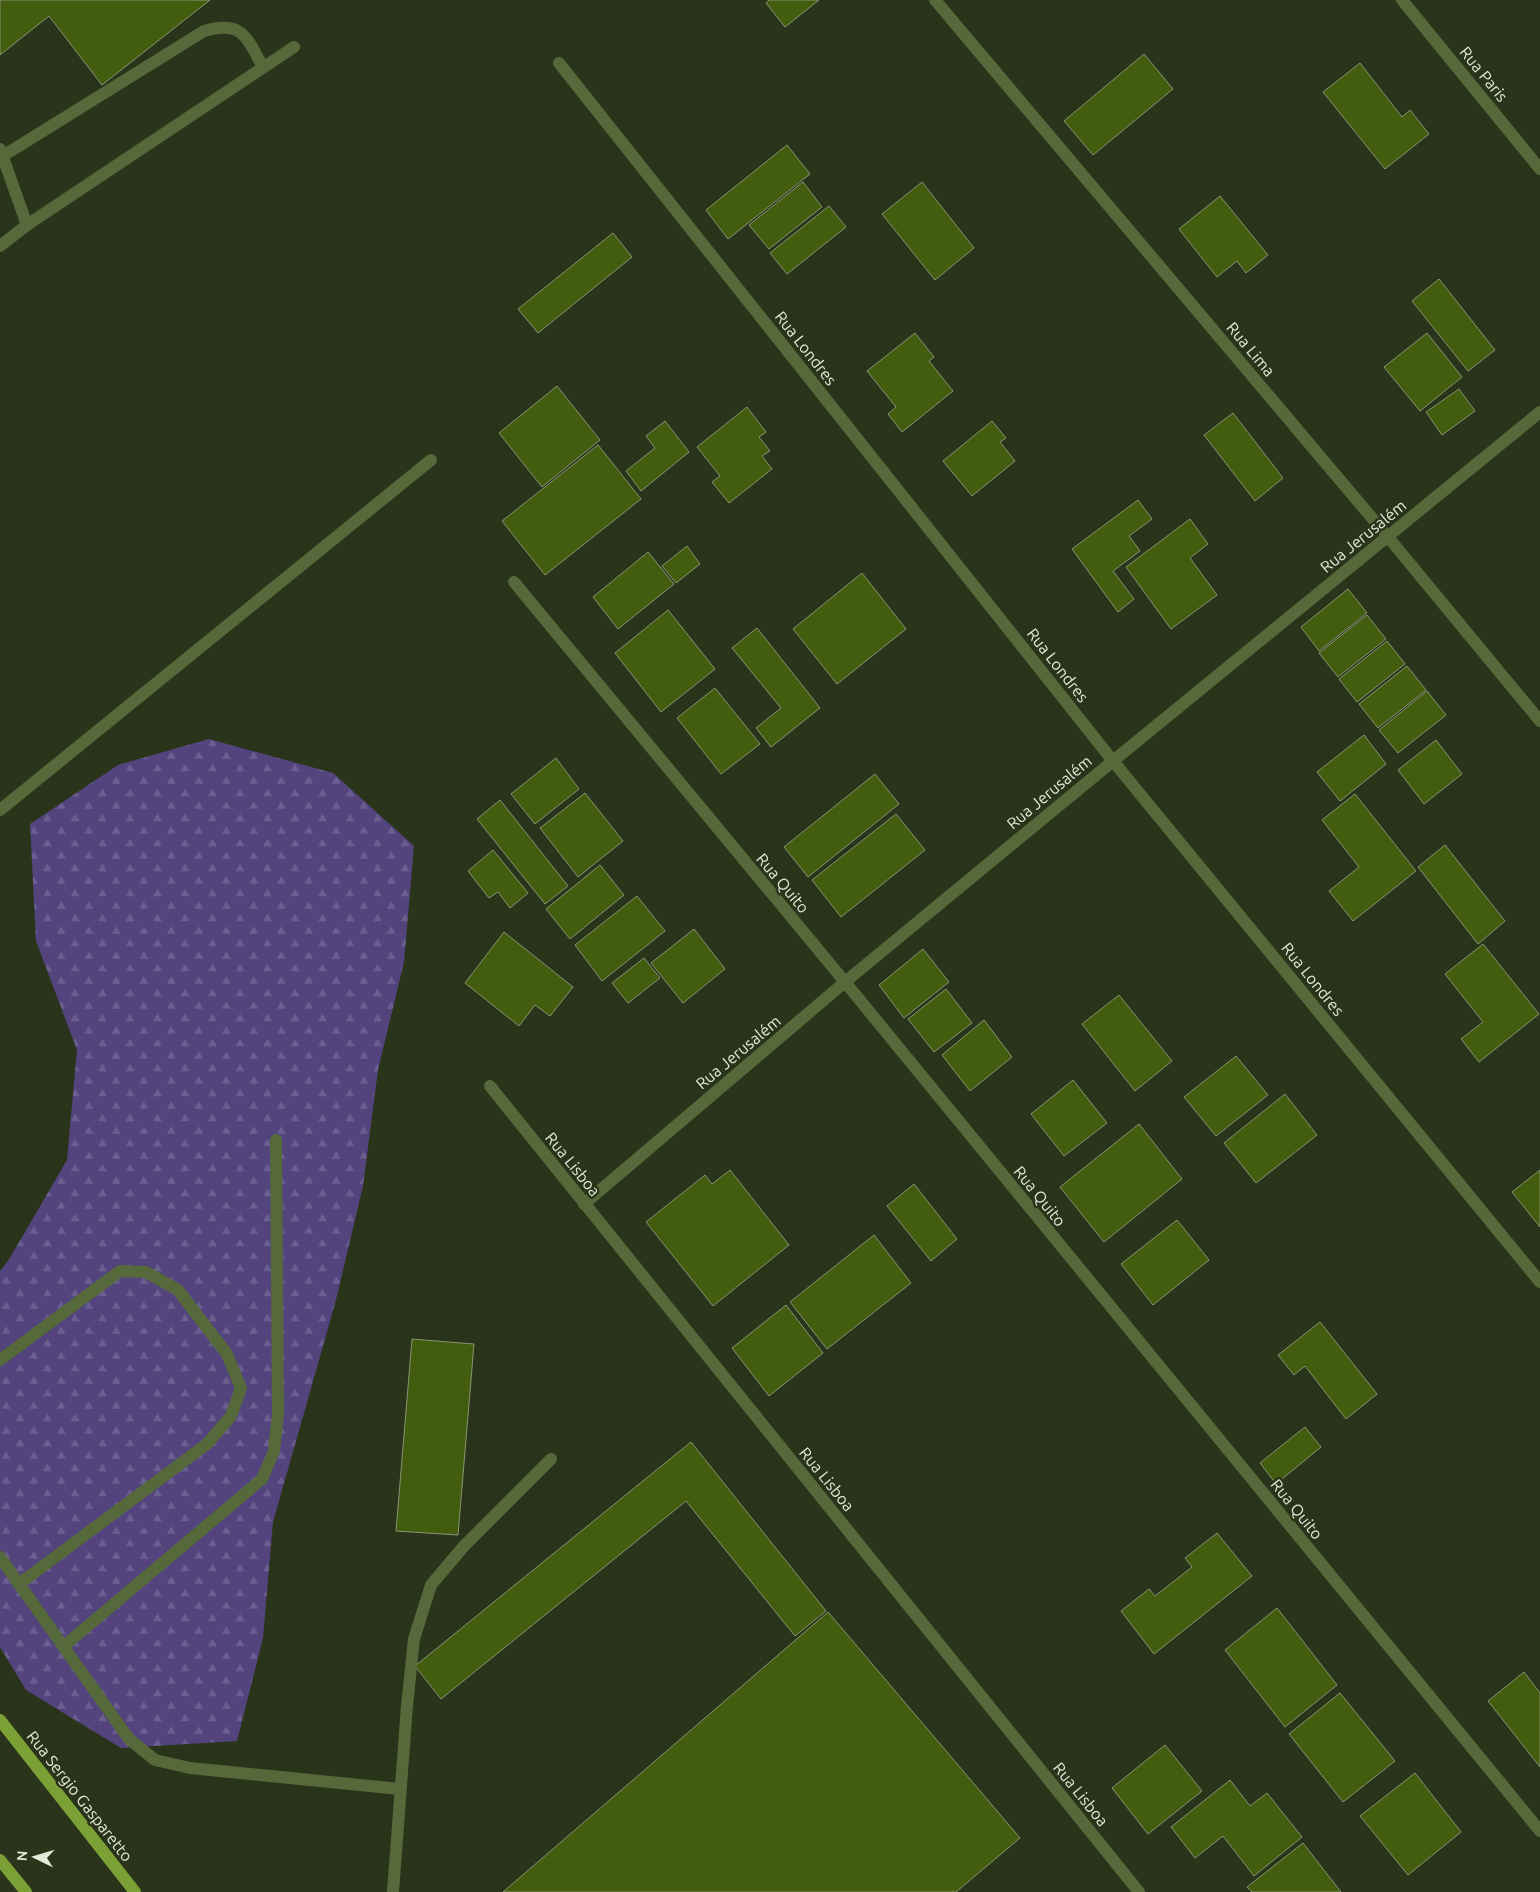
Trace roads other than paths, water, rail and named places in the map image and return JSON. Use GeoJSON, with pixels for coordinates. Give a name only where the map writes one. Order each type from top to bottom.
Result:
{"type":"FeatureCollection","features":[{"type":"Feature","properties":{"kind":"main road","name":"Rua Sergio Gasparetto"},"geometry":{"type":"LineString","coordinates":[[0,1720],[134,1892]]}},
{"type":"Feature","properties":{"kind":"main road"},"geometry":{"type":"LineString","coordinates":[[0,1860],[26,1892]]}},
{"type":"Feature","properties":{"kind":"street","name":"Rua Lima"},"geometry":{"type":"LineString","coordinates":[[935,0],[1388,537],[1540,721]]}},
{"type":"Feature","properties":{"kind":"street","name":"Rua Paris"},"geometry":{"type":"LineString","coordinates":[[1402,0],[1540,169]]}},
{"type":"Feature","properties":{"kind":"street"},"geometry":{"type":"LineString","coordinates":[[28,225],[1,152],[204,30],[222,26],[245,36],[263,67]]}},
{"type":"Feature","properties":{"kind":"street"},"geometry":{"type":"LineString","coordinates":[[0,246],[28,225],[294,47]]}},
{"type":"Feature","properties":{"kind":"street","name":"Rua Londres"},"geometry":{"type":"LineString","coordinates":[[559,63],[1113,761],[1540,1282]]}},
{"type":"Feature","properties":{"kind":"street","name":"Rua Jerusalém"},"geometry":{"type":"LineString","coordinates":[[584,1204],[845,982],[1540,412]]}},
{"type":"Feature","properties":{"kind":"street"},"geometry":{"type":"LineString","coordinates":[[0,810],[431,460]]}},
{"type":"Feature","properties":{"kind":"street","name":"Rua Quito"},"geometry":{"type":"LineString","coordinates":[[514,582],[845,982],[1540,1831]]}},
{"type":"Feature","properties":{"kind":"street","name":"Rua Lisboa"},"geometry":{"type":"LineString","coordinates":[[490,1086],[1139,1892]]}},
{"type":"Feature","properties":{"kind":"street"},"geometry":{"type":"LineString","coordinates":[[64,1646],[262,1480],[274,1450],[278,1413],[276,1140]]}},
{"type":"Feature","properties":{"kind":"street"},"geometry":{"type":"LineString","coordinates":[[0,1360],[120,1271],[146,1272],[178,1290],[227,1354],[241,1388],[231,1416],[206,1444],[19,1584]]}},
{"type":"Feature","properties":{"kind":"street"},"geometry":{"type":"LineString","coordinates":[[393,1892],[400,1789],[414,1639],[432,1585],[464,1546],[551,1459]]}},
{"type":"Feature","properties":{"kind":"street"},"geometry":{"type":"LineString","coordinates":[[0,1557],[129,1739],[155,1760],[190,1768],[400,1789]]}}]}
